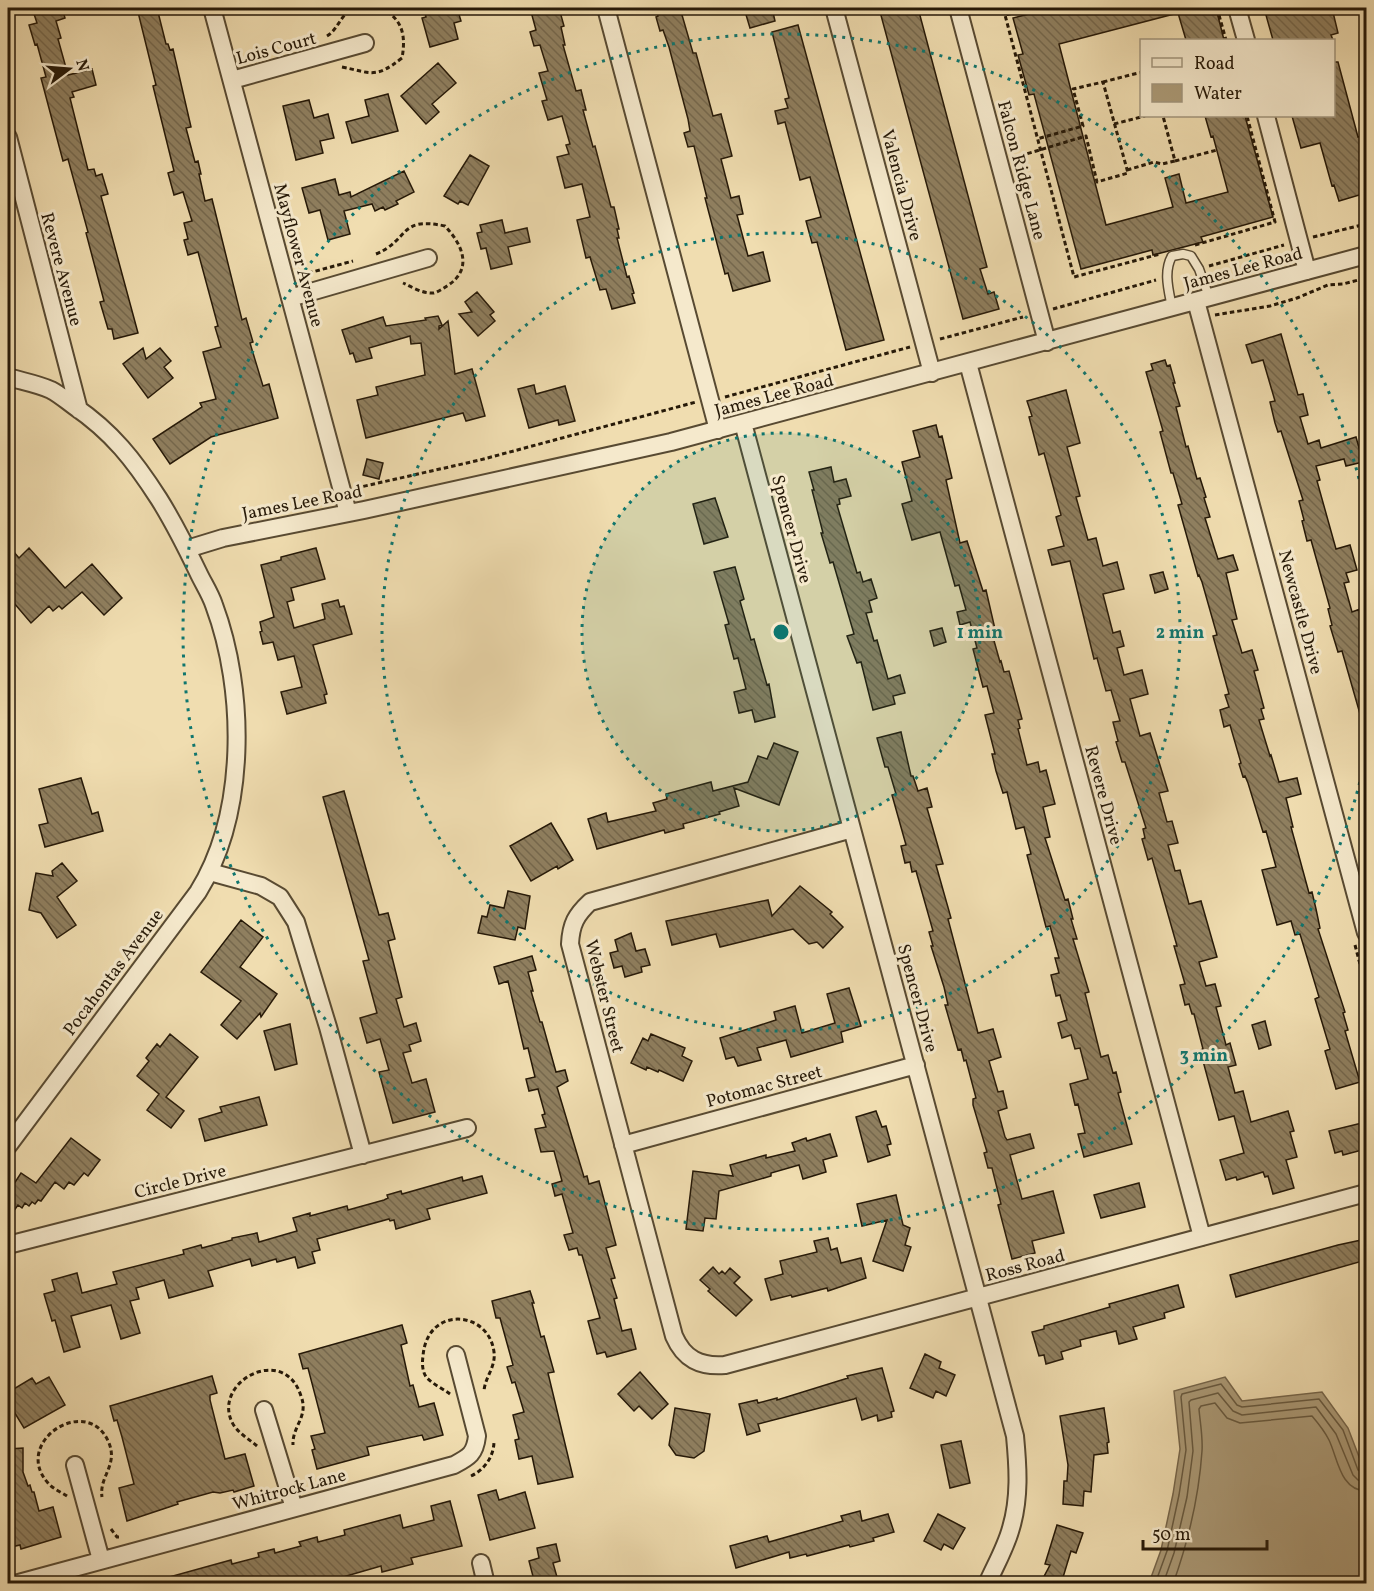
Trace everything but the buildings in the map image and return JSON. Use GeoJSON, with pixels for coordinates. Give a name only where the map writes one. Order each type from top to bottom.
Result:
{"type":"FeatureCollection","features":[{"type":"Feature","properties":{"kind":"street","name":"Mayflower Avenue"},"geometry":{"type":"LineString","coordinates":[[212,8],[348,513]]}},
{"type":"Feature","properties":{"kind":"street"},"geometry":{"type":"LineString","coordinates":[[606,8],[718,430]]}},
{"type":"Feature","properties":{"kind":"street","name":"Valencia Drive"},"geometry":{"type":"LineString","coordinates":[[834,8],[932,373]]}},
{"type":"Feature","properties":{"kind":"street","name":"Falcon Ridge Lane"},"geometry":{"type":"LineString","coordinates":[[958,8],[1047,342]]}},
{"type":"Feature","properties":{"kind":"street"},"geometry":{"type":"LineString","coordinates":[[1237,8],[1246,39]]}},
{"type":"Feature","properties":{"kind":"street","name":"Lois Court"},"geometry":{"type":"LineString","coordinates":[[232,80],[365,43]]}},
{"type":"Feature","properties":{"kind":"street"},"geometry":{"type":"LineString","coordinates":[[1266,117],[1307,272]]}},
{"type":"Feature","properties":{"kind":"street","name":"Revere Avenue"},"geometry":{"type":"LineString","coordinates":[[8,137],[79,410]]}},
{"type":"Feature","properties":{"kind":"street","name":"James Lee Road"},"geometry":{"type":"LineString","coordinates":[[187,549],[223,538],[348,513],[718,430],[1366,255]]}},
{"type":"Feature","properties":{"kind":"street"},"geometry":{"type":"LineString","coordinates":[[290,298],[428,258]]}},
{"type":"Feature","properties":{"kind":"street","name":"Newcastle Drive"},"geometry":{"type":"LineString","coordinates":[[1203,300],[1366,933]]}},
{"type":"Feature","properties":{"kind":"street","name":"Revere Drive"},"geometry":{"type":"LineString","coordinates":[[968,363],[1202,1237]]}},
{"type":"Feature","properties":{"kind":"street","name":"Pocahontas Avenue"},"geometry":{"type":"LineString","coordinates":[[8,377],[51,390],[101,425],[124,449],[171,519],[214,604],[225,644],[234,693],[236,731],[235,777],[224,832],[210,872],[8,1146]]}},
{"type":"Feature","properties":{"kind":"street","name":"Spencer Drive"},"geometry":{"type":"LineString","coordinates":[[743,423],[1015,1436],[1018,1466],[1017,1504],[1011,1529],[987,1584]]}},
{"type":"Feature","properties":{"kind":"street","name":"Webster Street"},"geometry":{"type":"LineString","coordinates":[[694,1361],[679,1347],[674,1336],[570,944],[571,925],[577,914],[590,902],[852,829]]}},
{"type":"Feature","properties":{"kind":"street"},"geometry":{"type":"LineString","coordinates":[[210,872],[261,886],[280,897],[296,922],[363,1155]]}},
{"type":"Feature","properties":{"kind":"street","name":"Potomac Street"},"geometry":{"type":"LineString","coordinates":[[623,1145],[916,1065]]}},
{"type":"Feature","properties":{"kind":"street","name":"Circle Drive"},"geometry":{"type":"LineString","coordinates":[[8,1245],[467,1128]]}},
{"type":"Feature","properties":{"kind":"street","name":"Ross Road"},"geometry":{"type":"LineString","coordinates":[[694,1361],[713,1366],[725,1365],[1366,1193]]}},
{"type":"Feature","properties":{"kind":"street","name":"Whitrock Lane"},"geometry":{"type":"LineString","coordinates":[[15,1584],[454,1465],[467,1458],[476,1449],[477,1436],[456,1355]]}},
{"type":"Feature","properties":{"kind":"street"},"geometry":{"type":"LineString","coordinates":[[264,1410],[294,1508]]}},
{"type":"Feature","properties":{"kind":"street"},"geometry":{"type":"LineString","coordinates":[[75,1465],[101,1560]]}},
{"type":"Feature","properties":{"kind":"street"},"geometry":{"type":"LineString","coordinates":[[481,1563],[486,1584]]}},
{"type":"Feature","properties":{"kind":"lane"},"geometry":{"type":"LineString","coordinates":[[1172,308],[1167,265],[1172,256],[1183,254],[1191,256],[1199,268],[1203,300]]}},
{"type":"Feature","properties":{"kind":"path"},"geometry":{"type":"LineString","coordinates":[[327,36],[334,31],[340,18],[350,9],[357,8]]}},
{"type":"Feature","properties":{"kind":"path"},"geometry":{"type":"LineString","coordinates":[[1033,8],[1005,15],[1074,277],[1163,254]]}},
{"type":"Feature","properties":{"kind":"path"},"geometry":{"type":"LineString","coordinates":[[1217,8],[1226,39]]}},
{"type":"Feature","properties":{"kind":"path"},"geometry":{"type":"LineString","coordinates":[[1036,139],[1083,126],[1073,89],[1140,73]]}},
{"type":"Feature","properties":{"kind":"path"},"geometry":{"type":"LineString","coordinates":[[999,162],[1086,136],[1097,182],[1128,173],[1103,82]]}},
{"type":"Feature","properties":{"kind":"path"},"geometry":{"type":"LineString","coordinates":[[1114,124],[1140,117]]}},
{"type":"Feature","properties":{"kind":"path"},"geometry":{"type":"LineString","coordinates":[[1163,117],[1175,161]]}},
{"type":"Feature","properties":{"kind":"path"},"geometry":{"type":"LineString","coordinates":[[1192,246],[1275,222],[1247,117]]}},
{"type":"Feature","properties":{"kind":"path"},"geometry":{"type":"LineString","coordinates":[[1127,170],[1154,162],[1161,164],[1217,150]]}},
{"type":"Feature","properties":{"kind":"path"},"geometry":{"type":"LineString","coordinates":[[1199,268],[1366,224]]}},
{"type":"Feature","properties":{"kind":"path"},"geometry":{"type":"LineString","coordinates":[[342,492],[480,459],[710,398],[721,399],[1167,277]]}},
{"type":"Feature","properties":{"kind":"water"},"geometry":{"type":"Polygon","coordinates":[[[1225,1377],[1242,1401],[1322,1392],[1348,1428],[1366,1475],[1366,1583],[1149,1583],[1161,1550],[1180,1449],[1174,1391],[1225,1377]]]}}]}
